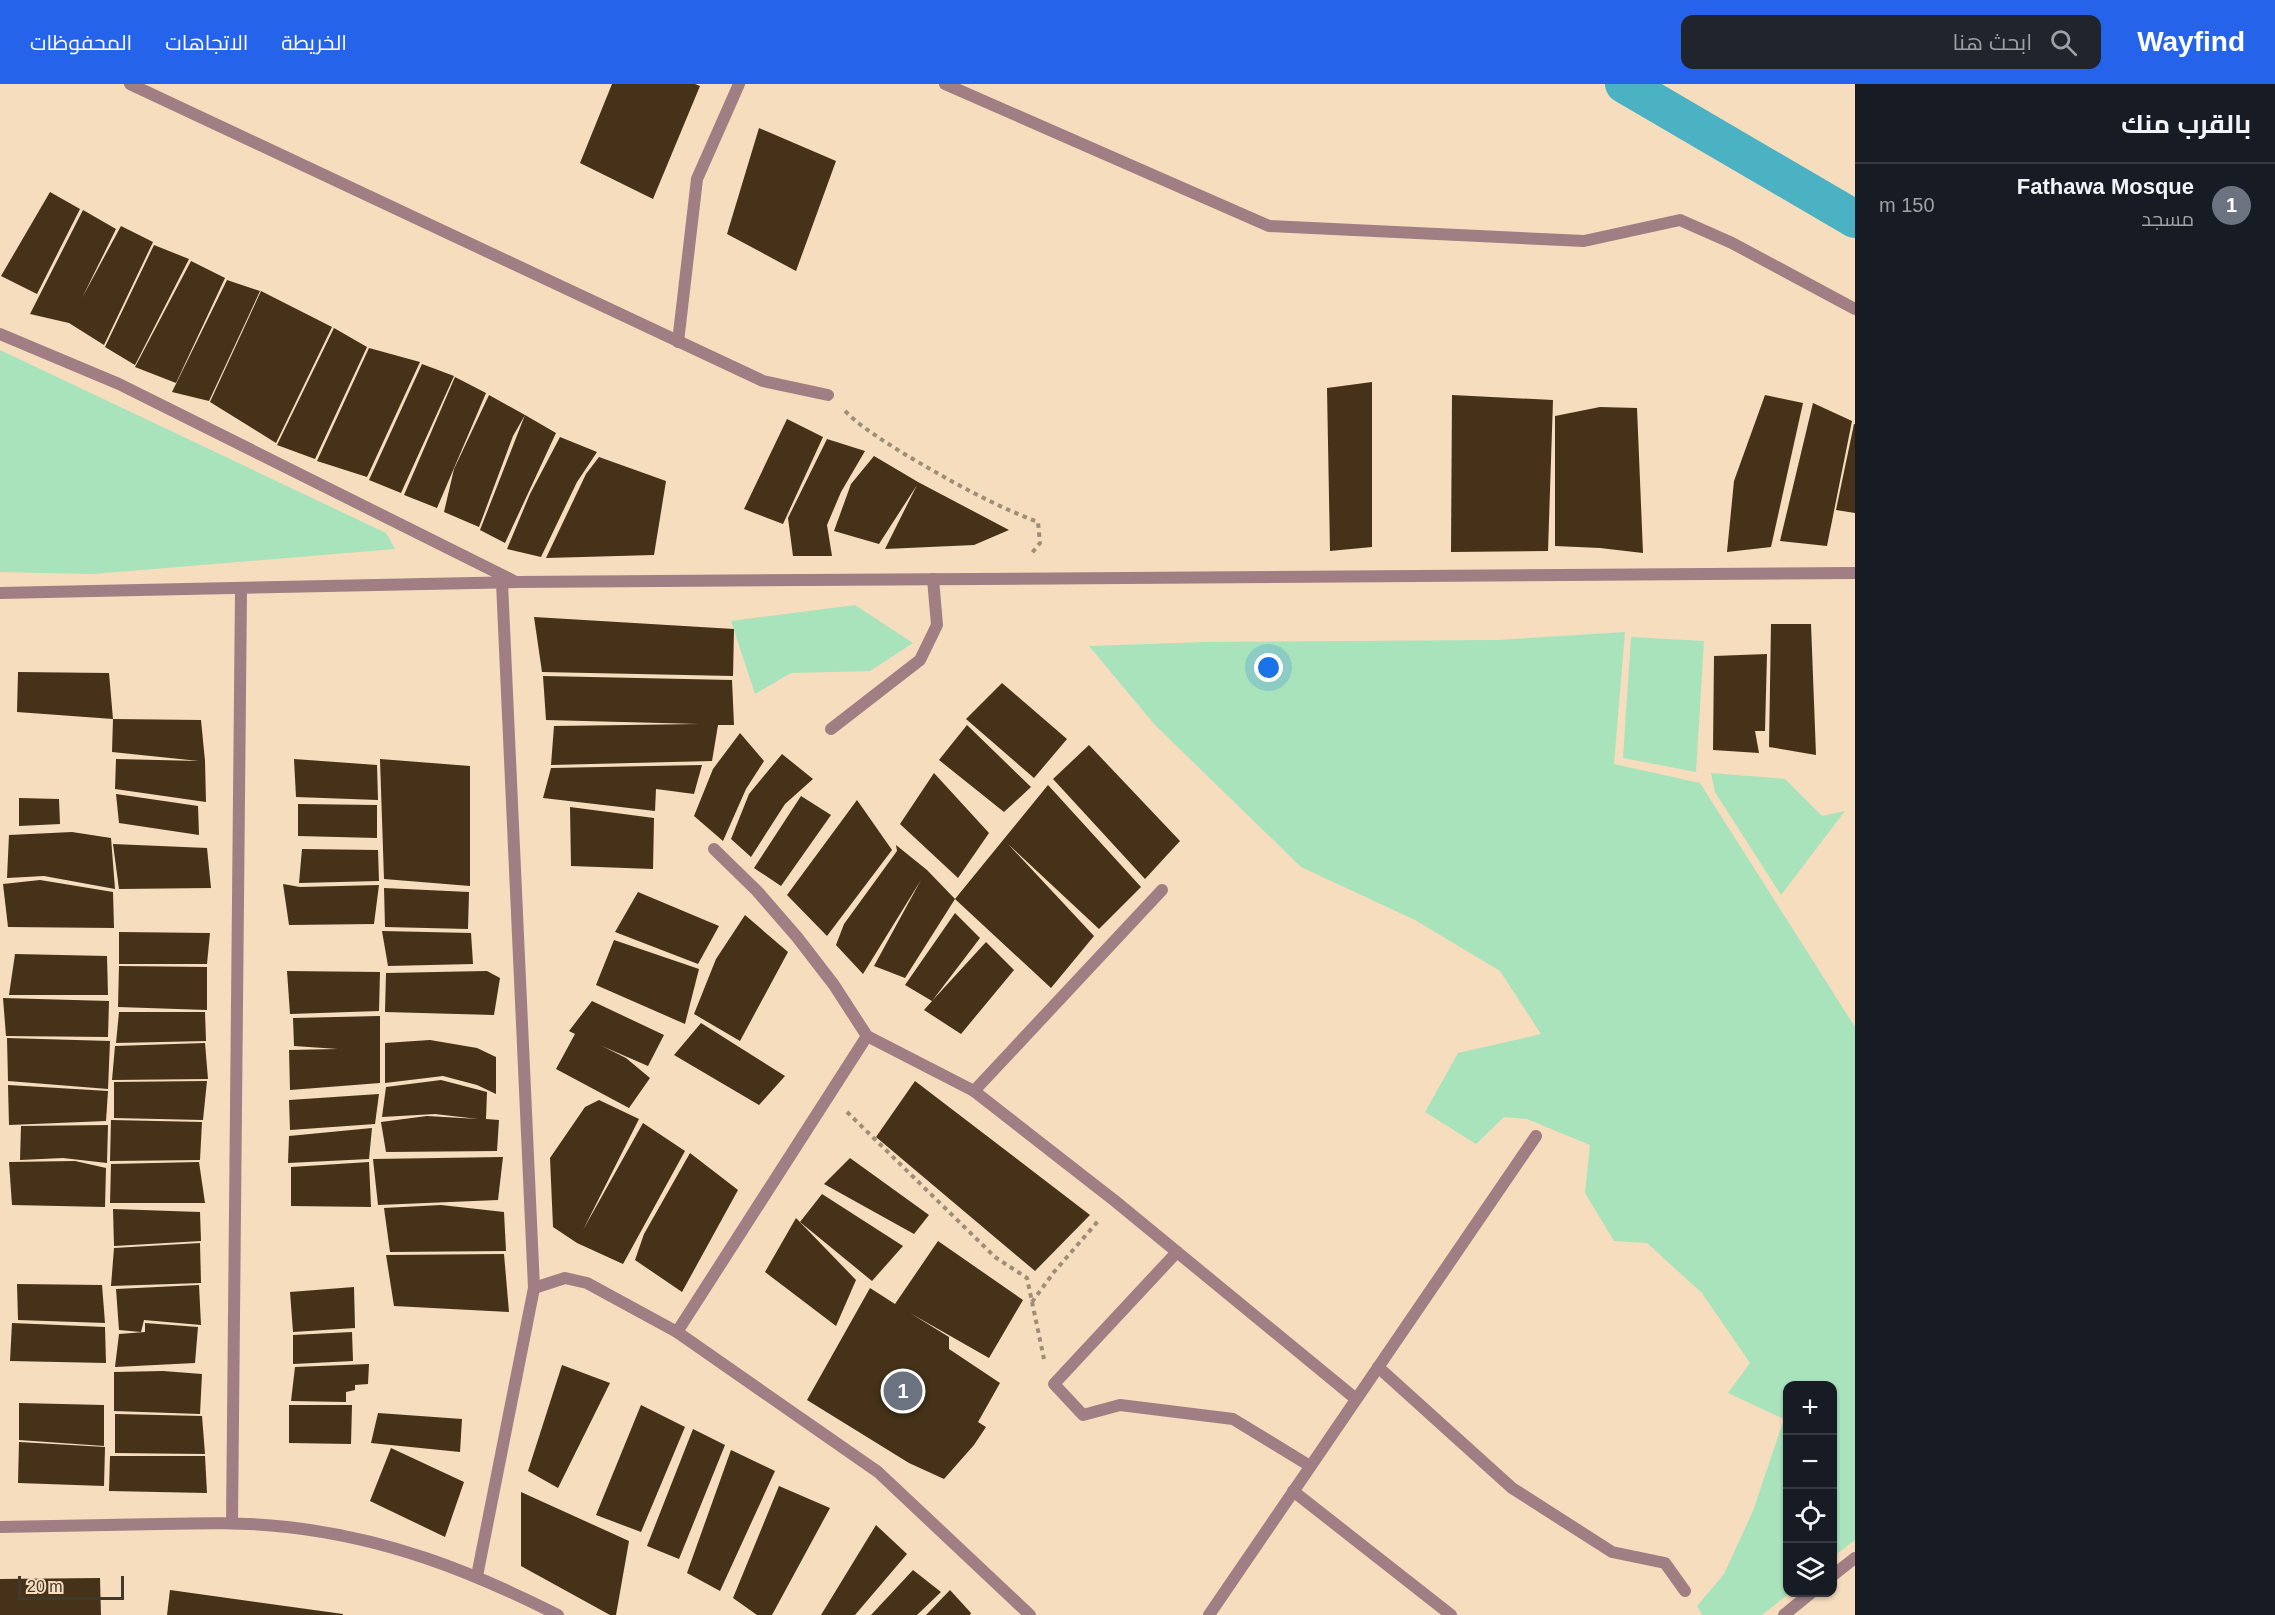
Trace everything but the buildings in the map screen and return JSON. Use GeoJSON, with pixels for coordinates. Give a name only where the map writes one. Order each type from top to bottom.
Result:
{"type":"FeatureCollection","features":[{"type":"Feature","properties":{"kind":"street"},"geometry":{"type":"LineString","coordinates":[[130,84],[763,381],[828,395]]}},
{"type":"Feature","properties":{"kind":"street"},"geometry":{"type":"LineString","coordinates":[[678,342],[697,179],[739,84]]}},
{"type":"Feature","properties":{"kind":"street"},"geometry":{"type":"LineString","coordinates":[[945,84],[1269,226],[1584,241],[1680,220],[1732,243],[1855,309]]}},
{"type":"Feature","properties":{"kind":"street"},"geometry":{"type":"LineString","coordinates":[[0,334],[119,384],[517,582]]}},
{"type":"Feature","properties":{"kind":"street"},"geometry":{"type":"LineString","coordinates":[[0,593],[517,582],[1855,573]]}},
{"type":"Feature","properties":{"kind":"street"},"geometry":{"type":"LineString","coordinates":[[831,729],[920,660],[937,625],[933,579]]}},
{"type":"Feature","properties":{"kind":"street"},"geometry":{"type":"LineString","coordinates":[[477,1576],[534,1288],[502,583]]}},
{"type":"Feature","properties":{"kind":"street"},"geometry":{"type":"LineString","coordinates":[[232,1523],[241,589]]}},
{"type":"Feature","properties":{"kind":"street"},"geometry":{"type":"LineString","coordinates":[[714,849],[757,891],[797,937],[834,985],[867,1036],[974,1091],[1115,1201],[1356,1399]]}},
{"type":"Feature","properties":{"kind":"street"},"geometry":{"type":"LineString","coordinates":[[974,1091],[1162,890]]}},
{"type":"Feature","properties":{"kind":"street"},"geometry":{"type":"LineString","coordinates":[[677,1332],[867,1036]]}},
{"type":"Feature","properties":{"kind":"street"},"geometry":{"type":"LineString","coordinates":[[1209,1615],[1536,1136]]}},
{"type":"Feature","properties":{"kind":"street"},"geometry":{"type":"LineString","coordinates":[[1177,1252],[1054,1384],[1083,1415],[1120,1405],[1233,1419],[1310,1466]]}},
{"type":"Feature","properties":{"kind":"street"},"geometry":{"type":"LineString","coordinates":[[534,1288],[565,1278],[587,1283],[677,1332],[878,1472],[1030,1615]]}},
{"type":"Feature","properties":{"kind":"street"},"geometry":{"type":"LineString","coordinates":[[1378,1367],[1512,1488],[1612,1552],[1665,1563],[1685,1591]]}},
{"type":"Feature","properties":{"kind":"street"},"geometry":{"type":"LineString","coordinates":[[1293,1491],[1451,1615]]}},
{"type":"Feature","properties":{"kind":"street"},"geometry":{"type":"LineString","coordinates":[[0,1527],[232,1523],[287,1527],[366,1540],[424,1556],[477,1576],[558,1615]]}},
{"type":"Feature","properties":{"kind":"street"},"geometry":{"type":"LineString","coordinates":[[1837,1573],[1855,1558]]}},
{"type":"Feature","properties":{"kind":"street"},"geometry":{"type":"LineString","coordinates":[[1784,1615],[1807,1597]]}},
{"type":"Feature","properties":{"kind":"path"},"geometry":{"type":"LineString","coordinates":[[828,395],[859,425],[919,463],[1015,514],[1038,522],[1040,543],[1012,579]]}},
{"type":"Feature","properties":{"kind":"path"},"geometry":{"type":"LineString","coordinates":[[829,1095],[995,1257],[1028,1278],[1045,1366],[1054,1384]]}},
{"type":"Feature","properties":{"kind":"path"},"geometry":{"type":"LineString","coordinates":[[1031,1303],[1054,1272],[1115,1201]]}},
{"type":"Feature","properties":{"kind":"green space"},"geometry":{"type":"Polygon","coordinates":[[[0,350],[386,533],[395,549],[93,574],[0,572],[0,350]]]}},
{"type":"Feature","properties":{"kind":"green space"},"geometry":{"type":"Polygon","coordinates":[[[855,605],[913,643],[870,671],[791,673],[755,694],[731,621],[855,605]]]}},
{"type":"Feature","properties":{"kind":"green space"},"geometry":{"type":"Polygon","coordinates":[[[1625,632],[1614,764],[1700,783],[1855,1027],[1855,1540],[1837,1554],[1837,1381],[1783,1381],[1783,1419],[1728,1393],[1750,1363],[1702,1293],[1647,1243],[1614,1241],[1585,1193],[1590,1145],[1527,1119],[1504,1117],[1476,1144],[1425,1112],[1458,1053],[1541,1034],[1500,971],[1415,920],[1301,867],[1155,725],[1089,646],[1207,642],[1497,640],[1625,632]]]}},
{"type":"Feature","properties":{"kind":"green space"},"geometry":{"type":"Polygon","coordinates":[[[1631,637],[1704,641],[1696,772],[1623,758],[1631,637]]]}},
{"type":"Feature","properties":{"kind":"green space"},"geometry":{"type":"Polygon","coordinates":[[[1711,773],[1785,779],[1822,816],[1845,811],[1781,895],[1715,792],[1711,773]]]}},
{"type":"Feature","properties":{"kind":"green space"},"geometry":{"type":"Polygon","coordinates":[[[1783,1422],[1783,1597],[1785,1597],[1762,1615],[1702,1615],[1697,1606],[1724,1574],[1753,1511],[1783,1422]]]}},
{"type":"Feature","properties":{"kind":"waterway"},"geometry":{"type":"LineString","coordinates":[[1624,84],[1855,219]]}},
{"type":"Feature","properties":{"kind":"place","name":"Fathawa Mosque"},"geometry":{"type":"Point","coordinates":[903,1391]}}]}
